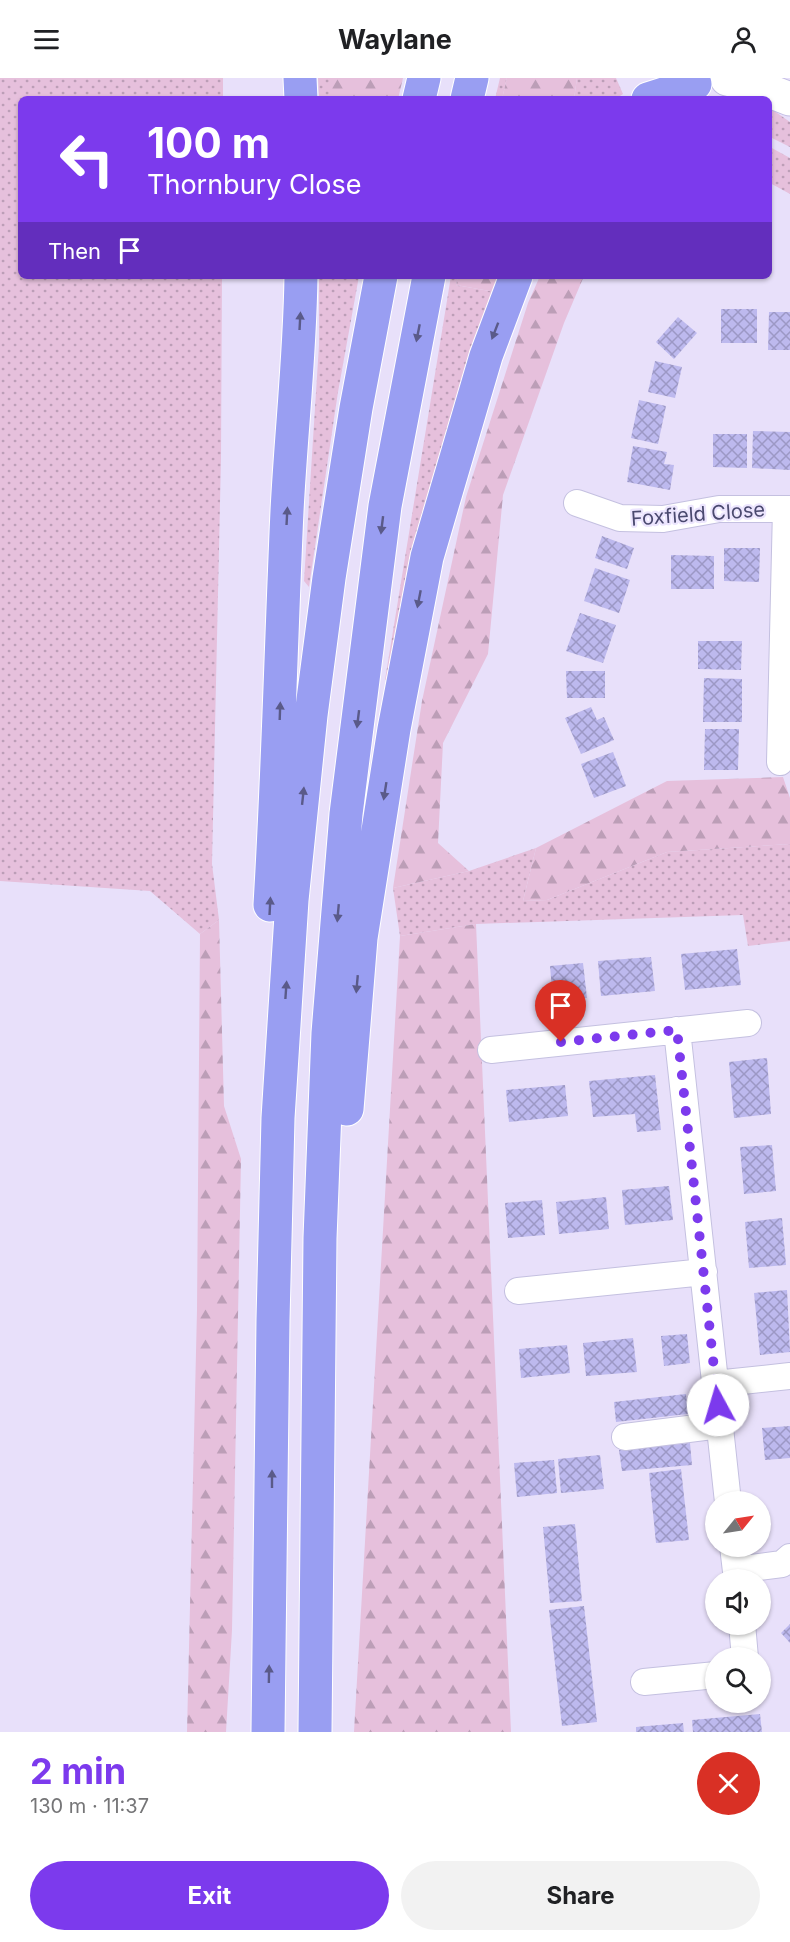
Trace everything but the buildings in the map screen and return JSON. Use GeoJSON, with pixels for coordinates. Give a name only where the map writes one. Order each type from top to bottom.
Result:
{"type":"FeatureCollection","features":[{"type":"Feature","properties":{"kind":"highway"},"geometry":{"type":"LineString","coordinates":[[300,78],[301,96]]}},
{"type":"Feature","properties":{"kind":"highway"},"geometry":{"type":"LineString","coordinates":[[420,96],[424,78]]}},
{"type":"Feature","properties":{"kind":"highway"},"geometry":{"type":"LineString","coordinates":[[468,96],[471,78]]}},
{"type":"Feature","properties":{"kind":"highway"},"geometry":{"type":"LineString","coordinates":[[654,96],[686,81]]}},
{"type":"Feature","properties":{"kind":"highway"},"geometry":{"type":"LineString","coordinates":[[273,1320],[257,1120],[277,797],[288,511],[301,279]]}},
{"type":"Feature","properties":{"kind":"highway"},"geometry":{"type":"LineString","coordinates":[[268,1732],[278,1118],[292,900],[311,715],[329,578],[356,408],[380,279]]}},
{"type":"Feature","properties":{"kind":"highway"},"geometry":{"type":"LineString","coordinates":[[315,1732],[320,1238],[328,1033],[346,814],[384,506],[428,279]]}},
{"type":"Feature","properties":{"kind":"highway"},"geometry":{"type":"LineString","coordinates":[[320,1238],[346,1121],[361,938],[394,729],[428,557],[486,356],[515,279]]}},
{"type":"Feature","properties":{"kind":"street"},"geometry":{"type":"LineString","coordinates":[[686,81],[711,84],[728,79],[759,87],[790,99]]}},
{"type":"Feature","properties":{"kind":"street","name":"Foxfield Close"},"geometry":{"type":"LineString","coordinates":[[577,503],[620,519],[663,519],[719,509],[788,509],[780,762]]}},
{"type":"Feature","properties":{"kind":"street"},"geometry":{"type":"LineString","coordinates":[[491,1050],[748,1023]]}},
{"type":"Feature","properties":{"kind":"street"},"geometry":{"type":"LineString","coordinates":[[677,1030],[727,1491]]}},
{"type":"Feature","properties":{"kind":"street"},"geometry":{"type":"LineString","coordinates":[[518,1291],[704,1272]]}},
{"type":"Feature","properties":{"kind":"street"},"geometry":{"type":"LineString","coordinates":[[716,1384],[790,1376]]}},
{"type":"Feature","properties":{"kind":"street"},"geometry":{"type":"LineString","coordinates":[[625,1437],[720,1425]]}},
{"type":"Feature","properties":{"kind":"street"},"geometry":{"type":"LineString","coordinates":[[735,1565],[782,1564],[790,1557]]}},
{"type":"Feature","properties":{"kind":"street"},"geometry":{"type":"LineString","coordinates":[[644,1683],[705,1676]]}},
{"type":"Feature","properties":{"kind":"green space"},"geometry":{"type":"Polygon","coordinates":[[[0,78],[223,78],[223,96],[18,96],[18,279],[222,279],[221,458],[212,864],[219,920],[200,934],[150,891],[0,881],[0,78]]]}},
{"type":"Feature","properties":{"kind":"green space"},"geometry":{"type":"Polygon","coordinates":[[[318,78],[330,78],[330,96],[319,96],[318,78]]]}},
{"type":"Feature","properties":{"kind":"green space"},"geometry":{"type":"Polygon","coordinates":[[[330,78],[403,78],[399,96],[330,96],[330,78]]]}},
{"type":"Feature","properties":{"kind":"green space"},"geometry":{"type":"Polygon","coordinates":[[[500,78],[507,78],[503,96],[496,96],[500,78]]]}},
{"type":"Feature","properties":{"kind":"green space"},"geometry":{"type":"Polygon","coordinates":[[[507,78],[577,78],[574,96],[503,96],[507,78]]]}},
{"type":"Feature","properties":{"kind":"green space"},"geometry":{"type":"Polygon","coordinates":[[[577,78],[616,78],[623,94],[620,96],[574,96],[577,78]]]}},
{"type":"Feature","properties":{"kind":"green space"},"geometry":{"type":"Polygon","coordinates":[[[772,109],[790,122],[790,147],[772,138],[772,109]]]}},
{"type":"Feature","properties":{"kind":"green space"},"geometry":{"type":"Polygon","coordinates":[[[772,148],[790,158],[790,194],[772,184],[772,148]]]}},
{"type":"Feature","properties":{"kind":"green space"},"geometry":{"type":"Polygon","coordinates":[[[319,279],[358,279],[338,392],[309,587],[304,581],[319,345],[319,279]]]}},
{"type":"Feature","properties":{"kind":"green space"},"geometry":{"type":"Polygon","coordinates":[[[451,279],[457,279],[456,285],[495,292],[391,681],[385,680],[451,279]]]}},
{"type":"Feature","properties":{"kind":"green space"},"geometry":{"type":"Polygon","coordinates":[[[457,279],[501,279],[495,292],[456,285],[457,279]]]}},
{"type":"Feature","properties":{"kind":"green space"},"geometry":{"type":"Polygon","coordinates":[[[539,279],[583,279],[564,323],[503,495],[488,654],[443,743],[438,843],[469,871],[393,888],[422,701],[466,497],[528,303],[539,279]]]}},
{"type":"Feature","properties":{"kind":"green space"},"geometry":{"type":"Polygon","coordinates":[[[783,777],[790,798],[790,844],[667,852],[547,900],[523,901],[536,848],[667,781],[783,777]]]}},
{"type":"Feature","properties":{"kind":"green space"},"geometry":{"type":"Polygon","coordinates":[[[790,844],[790,941],[748,946],[743,915],[476,924],[400,936],[393,888],[469,871],[536,848],[523,901],[547,900],[667,852],[790,844]]]}},
{"type":"Feature","properties":{"kind":"green space"},"geometry":{"type":"Polygon","coordinates":[[[219,920],[224,1106],[241,1159],[232,1630],[226,1732],[187,1732],[197,1310],[200,934],[219,920]]]}},
{"type":"Feature","properties":{"kind":"green space"},"geometry":{"type":"Polygon","coordinates":[[[476,924],[511,1732],[354,1732],[400,936],[476,924]]]}},
{"type":"Feature","properties":{"kind":"route"},"geometry":{"type":"LineString","coordinates":[[561,1042],[677,1030],[718,1405]]}}]}
